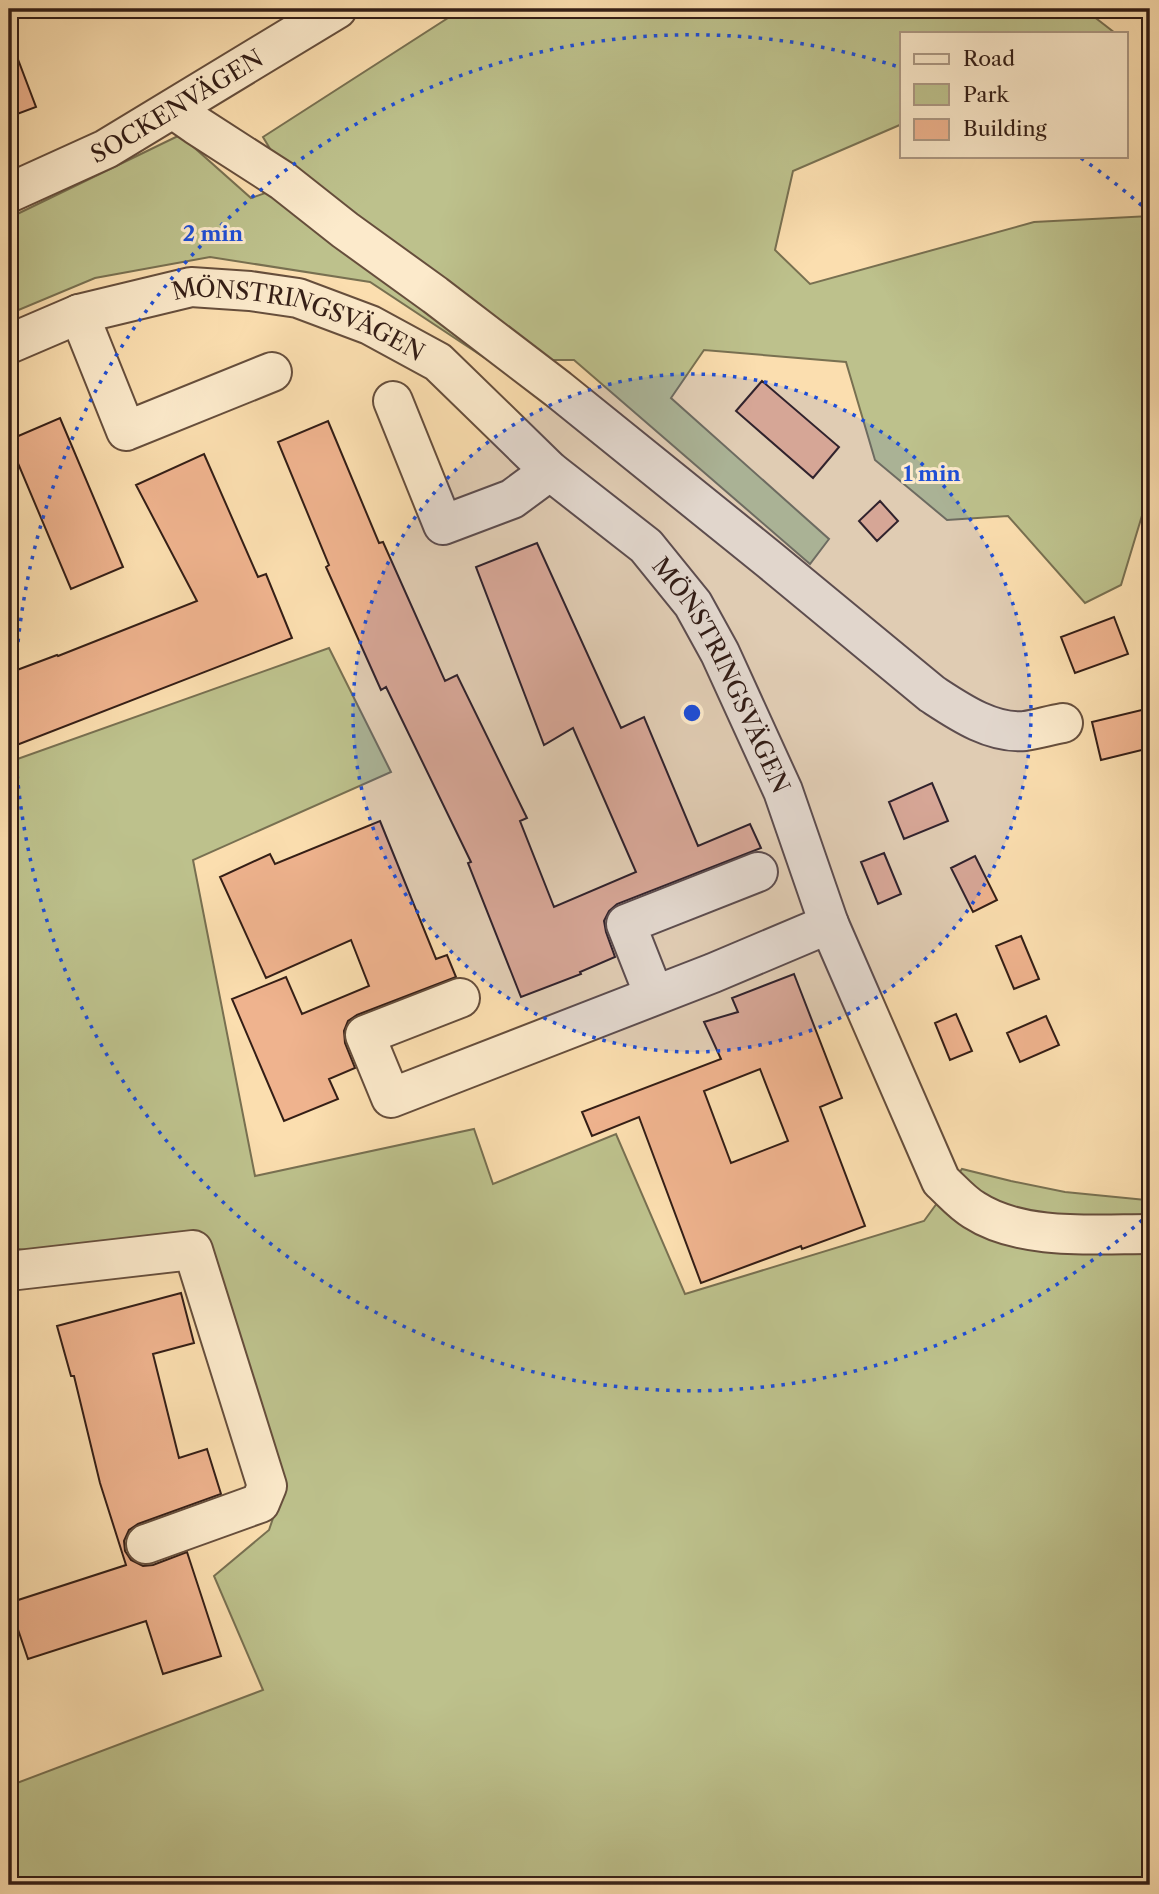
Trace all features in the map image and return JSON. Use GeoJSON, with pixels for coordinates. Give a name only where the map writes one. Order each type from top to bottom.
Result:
{"type":"FeatureCollection","features":[{"type":"Feature","properties":{"kind":"street","name":"SOCKENVÄGEN"},"geometry":{"type":"LineString","coordinates":[[9,193],[106,149],[337,9]]}},
{"type":"Feature","properties":{"kind":"street"},"geometry":{"type":"LineString","coordinates":[[173,109],[283,181],[558,389],[932,694],[991,727],[1022,731],[1063,723]]}},
{"type":"Feature","properties":{"kind":"street","name":"MÖNSTRINGSVÄGEN"},"geometry":{"type":"LineString","coordinates":[[9,344],[79,314],[191,287],[298,298],[370,325],[438,362],[550,471],[646,546],[693,604],[719,653],[783,791],[829,924],[941,1181],[973,1210],[1001,1224],[1058,1234],[1150,1234]]}},
{"type":"Feature","properties":{"kind":"street"},"geometry":{"type":"LineString","coordinates":[[79,314],[126,431],[272,372]]}},
{"type":"Feature","properties":{"kind":"street"},"geometry":{"type":"LineString","coordinates":[[393,401],[443,525],[512,499],[550,471]]}},
{"type":"Feature","properties":{"kind":"street"},"geometry":{"type":"LineString","coordinates":[[653,995],[626,924],[758,872]]}},
{"type":"Feature","properties":{"kind":"street"},"geometry":{"type":"LineString","coordinates":[[460,998],[365,1035],[391,1098],[713,973],[829,924]]}},
{"type":"Feature","properties":{"kind":"street"},"geometry":{"type":"LineString","coordinates":[[9,1271],[193,1250],[267,1486],[260,1503],[146,1544]]}},
{"type":"Feature","properties":{"kind":"green space"},"geometry":{"type":"Polygon","coordinates":[[[462,9],[1084,9],[1114,32],[900,32],[900,125],[793,171],[775,250],[810,284],[1034,222],[1150,216],[1150,509],[1144,509],[1121,585],[1085,603],[1008,516],[947,520],[875,460],[846,362],[704,350],[671,398],[829,539],[810,564],[574,360],[488,360],[370,282],[210,257],[95,278],[9,314],[9,218],[180,135],[251,198],[291,184],[263,137],[462,9]]]}},
{"type":"Feature","properties":{"kind":"green space"},"geometry":{"type":"Polygon","coordinates":[[[329,648],[391,772],[193,860],[255,1176],[474,1129],[493,1184],[616,1134],[685,1294],[924,1221],[962,1169],[1065,1192],[1150,1199],[1150,1885],[9,1885],[9,1786],[263,1690],[214,1576],[269,1530],[285,1483],[211,1247],[42,1252],[9,1248],[9,762],[329,648]]]}},
{"type":"Feature","properties":{"kind":"building"},"geometry":{"type":"Polygon","coordinates":[[[9,41],[36,107],[9,117],[9,41]]]}},
{"type":"Feature","properties":{"kind":"building"},"geometry":{"type":"Polygon","coordinates":[[[762,381],[839,447],[813,478],[736,411],[762,381]]]}},
{"type":"Feature","properties":{"kind":"building"},"geometry":{"type":"Polygon","coordinates":[[[60,418],[123,567],[71,589],[9,442],[60,418]]]}},
{"type":"Feature","properties":{"kind":"building"},"geometry":{"type":"Polygon","coordinates":[[[328,421],[379,543],[383,542],[445,681],[457,675],[527,818],[520,821],[554,907],[636,872],[573,728],[544,745],[476,567],[537,543],[621,728],[644,717],[698,846],[750,824],[761,848],[617,904],[609,911],[604,921],[615,957],[580,972],[581,974],[521,997],[468,863],[471,862],[386,687],[381,690],[326,567],[329,565],[278,442],[328,421]]]}},
{"type":"Feature","properties":{"kind":"building"},"geometry":{"type":"Polygon","coordinates":[[[204,454],[258,577],[266,574],[292,638],[9,748],[9,673],[197,601],[136,485],[204,454]]]}},
{"type":"Feature","properties":{"kind":"building"},"geometry":{"type":"Polygon","coordinates":[[[880,501],[898,521],[877,541],[859,521],[880,501]]]}},
{"type":"Feature","properties":{"kind":"building"},"geometry":{"type":"Polygon","coordinates":[[[1114,617],[1128,654],[1075,673],[1061,637],[1114,617]]]}},
{"type":"Feature","properties":{"kind":"building"},"geometry":{"type":"Polygon","coordinates":[[[1150,708],[1150,748],[1101,760],[1092,722],[1150,708]]]}},
{"type":"Feature","properties":{"kind":"building"},"geometry":{"type":"Polygon","coordinates":[[[932,783],[948,821],[904,839],[889,802],[932,783]]]}},
{"type":"Feature","properties":{"kind":"building"},"geometry":{"type":"Polygon","coordinates":[[[380,821],[436,959],[447,955],[456,977],[357,1015],[348,1021],[344,1031],[345,1043],[355,1068],[329,1079],[338,1099],[284,1121],[232,999],[286,977],[302,1014],[369,986],[351,940],[266,978],[220,877],[270,854],[275,864],[380,821]]]}},
{"type":"Feature","properties":{"kind":"building"},"geometry":{"type":"Polygon","coordinates":[[[884,853],[901,894],[878,904],[861,862],[884,853]]]}},
{"type":"Feature","properties":{"kind":"building"},"geometry":{"type":"Polygon","coordinates":[[[975,856],[997,900],[973,912],[951,868],[975,856]]]}},
{"type":"Feature","properties":{"kind":"building"},"geometry":{"type":"Polygon","coordinates":[[[1021,936],[1039,979],[1014,989],[996,946],[1021,936]]]}},
{"type":"Feature","properties":{"kind":"building"},"geometry":{"type":"Polygon","coordinates":[[[794,974],[842,1098],[820,1107],[865,1226],[802,1249],[801,1246],[701,1283],[639,1117],[592,1136],[582,1112],[721,1059],[704,1022],[738,1012],[732,998],[794,974]],[[760,1069],[704,1091],[731,1163],[788,1141],[760,1069]]]}},
{"type":"Feature","properties":{"kind":"building"},"geometry":{"type":"Polygon","coordinates":[[[956,1014],[972,1051],[950,1060],[935,1023],[956,1014]]]}},
{"type":"Feature","properties":{"kind":"building"},"geometry":{"type":"Polygon","coordinates":[[[1046,1016],[1059,1045],[1020,1062],[1007,1033],[1046,1016]]]}},
{"type":"Feature","properties":{"kind":"building"},"geometry":{"type":"Polygon","coordinates":[[[181,1293],[194,1343],[153,1354],[179,1458],[207,1449],[221,1494],[138,1524],[129,1530],[124,1541],[125,1551],[131,1560],[143,1566],[187,1552],[221,1656],[163,1674],[146,1621],[28,1659],[9,1603],[126,1565],[100,1483],[74,1376],[71,1376],[57,1326],[181,1293]]]}}]}
